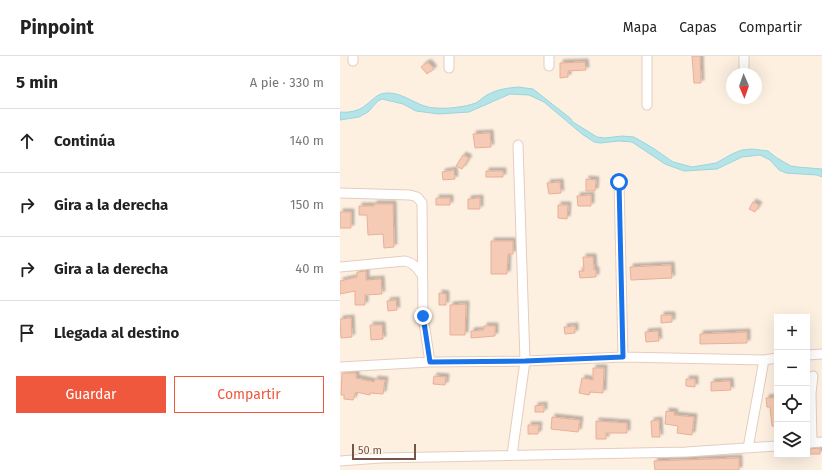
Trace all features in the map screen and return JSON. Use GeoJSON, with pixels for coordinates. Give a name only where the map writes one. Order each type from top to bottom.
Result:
{"type":"FeatureCollection","features":[{"type":"Feature","properties":{"kind":"street"},"geometry":{"type":"LineString","coordinates":[[449,56],[449,68]]}},
{"type":"Feature","properties":{"kind":"street"},"geometry":{"type":"LineString","coordinates":[[549,56],[549,66]]}},
{"type":"Feature","properties":{"kind":"street"},"geometry":{"type":"LineString","coordinates":[[647,56],[647,105]]}},
{"type":"Feature","properties":{"kind":"street"},"geometry":{"type":"LineString","coordinates":[[744,56],[744,68]]}},
{"type":"Feature","properties":{"kind":"street"},"geometry":{"type":"LineString","coordinates":[[512,455],[525,361],[518,145]]}},
{"type":"Feature","properties":{"kind":"street"},"geometry":{"type":"LineString","coordinates":[[619,182],[623,357]]}},
{"type":"Feature","properties":{"kind":"street"},"geometry":{"type":"LineString","coordinates":[[340,193],[410,195],[417,197],[422,203],[423,316],[430,362]]}},
{"type":"Feature","properties":{"kind":"street"},"geometry":{"type":"LineString","coordinates":[[340,267],[405,261],[411,262],[422,275]]}},
{"type":"Feature","properties":{"kind":"street"},"geometry":{"type":"LineString","coordinates":[[810,355],[822,354]]}},
{"type":"Feature","properties":{"kind":"street"},"geometry":{"type":"LineString","coordinates":[[340,367],[430,362],[525,361],[623,357],[764,360],[774,358]]}},
{"type":"Feature","properties":{"kind":"street"},"geometry":{"type":"LineString","coordinates":[[748,448],[764,360]]}},
{"type":"Feature","properties":{"kind":"street"},"geometry":{"type":"LineString","coordinates":[[809,422],[810,393],[813,376]]}},
{"type":"Feature","properties":{"kind":"street"},"geometry":{"type":"LineString","coordinates":[[810,443],[822,442]]}},
{"type":"Feature","properties":{"kind":"street"},"geometry":{"type":"LineString","coordinates":[[340,460],[686,452],[774,446]]}},
{"type":"Feature","properties":{"kind":"water"},"geometry":{"type":"Polygon","coordinates":[[[518,87],[533,89],[573,122],[597,137],[634,137],[673,162],[692,167],[716,163],[742,150],[752,149],[768,151],[791,166],[822,169],[822,177],[817,175],[786,173],[779,170],[770,160],[760,155],[742,157],[717,169],[684,171],[665,164],[632,142],[594,142],[582,134],[544,102],[529,95],[510,94],[469,112],[439,114],[416,111],[403,104],[382,99],[378,101],[368,112],[359,117],[340,120],[340,112],[350,112],[360,109],[378,95],[384,93],[399,95],[423,106],[446,108],[476,103],[494,92],[518,87]]]}},
{"type":"Feature","properties":{"kind":"building"},"geometry":{"type":"Polygon","coordinates":[[[692,56],[700,56],[701,83],[694,83],[692,56]]]}},
{"type":"Feature","properties":{"kind":"building"},"geometry":{"type":"Polygon","coordinates":[[[585,62],[586,70],[568,71],[568,77],[560,78],[560,63],[585,62]]]}},
{"type":"Feature","properties":{"kind":"building"},"geometry":{"type":"Polygon","coordinates":[[[426,63],[429,63],[434,69],[427,74],[421,67],[426,63]]]}},
{"type":"Feature","properties":{"kind":"building"},"geometry":{"type":"Polygon","coordinates":[[[490,133],[491,147],[475,148],[473,134],[490,133]]]}},
{"type":"Feature","properties":{"kind":"building"},"geometry":{"type":"Polygon","coordinates":[[[463,155],[469,158],[462,169],[456,166],[463,155]]]}},
{"type":"Feature","properties":{"kind":"building"},"geometry":{"type":"Polygon","coordinates":[[[454,170],[455,179],[443,180],[442,172],[454,170]]]}},
{"type":"Feature","properties":{"kind":"building"},"geometry":{"type":"Polygon","coordinates":[[[486,171],[503,171],[503,177],[486,177],[486,171]]]}},
{"type":"Feature","properties":{"kind":"building"},"geometry":{"type":"Polygon","coordinates":[[[586,179],[596,180],[595,191],[586,191],[586,179]]]}},
{"type":"Feature","properties":{"kind":"building"},"geometry":{"type":"Polygon","coordinates":[[[560,182],[561,193],[549,194],[547,183],[560,182]]]}},
{"type":"Feature","properties":{"kind":"building"},"geometry":{"type":"Polygon","coordinates":[[[591,195],[591,206],[578,206],[577,196],[591,195]]]}},
{"type":"Feature","properties":{"kind":"building"},"geometry":{"type":"Polygon","coordinates":[[[436,198],[450,198],[450,205],[436,205],[436,198]]]}},
{"type":"Feature","properties":{"kind":"building"},"geometry":{"type":"Polygon","coordinates":[[[480,198],[480,209],[468,209],[468,199],[480,198]]]}},
{"type":"Feature","properties":{"kind":"building"},"geometry":{"type":"Polygon","coordinates":[[[753,202],[759,205],[755,212],[749,209],[753,202]]]}},
{"type":"Feature","properties":{"kind":"building"},"geometry":{"type":"Polygon","coordinates":[[[374,204],[393,204],[394,247],[384,248],[383,234],[368,235],[367,215],[359,215],[359,206],[374,206],[374,204]]]}},
{"type":"Feature","properties":{"kind":"building"},"geometry":{"type":"Polygon","coordinates":[[[558,205],[568,205],[567,219],[558,218],[558,205]]]}},
{"type":"Feature","properties":{"kind":"building"},"geometry":{"type":"Polygon","coordinates":[[[340,212],[351,212],[351,228],[340,228],[340,212]]]}},
{"type":"Feature","properties":{"kind":"building"},"geometry":{"type":"Polygon","coordinates":[[[491,241],[513,241],[513,254],[508,254],[507,274],[491,274],[491,241]]]}},
{"type":"Feature","properties":{"kind":"building"},"geometry":{"type":"Polygon","coordinates":[[[583,257],[593,257],[596,277],[580,278],[579,271],[584,271],[583,257]]]}},
{"type":"Feature","properties":{"kind":"building"},"geometry":{"type":"Polygon","coordinates":[[[671,265],[672,278],[631,280],[630,267],[671,265]]]}},
{"type":"Feature","properties":{"kind":"building"},"geometry":{"type":"Polygon","coordinates":[[[366,271],[366,280],[381,279],[382,294],[365,295],[365,305],[355,305],[355,291],[340,294],[340,281],[357,277],[357,272],[366,271]]]}},
{"type":"Feature","properties":{"kind":"building"},"geometry":{"type":"Polygon","coordinates":[[[439,293],[446,294],[446,305],[439,305],[439,293]]]}},
{"type":"Feature","properties":{"kind":"building"},"geometry":{"type":"Polygon","coordinates":[[[396,300],[397,310],[388,311],[387,301],[396,300]]]}},
{"type":"Feature","properties":{"kind":"building"},"geometry":{"type":"Polygon","coordinates":[[[466,304],[465,335],[450,335],[450,305],[466,304]]]}},
{"type":"Feature","properties":{"kind":"building"},"geometry":{"type":"Polygon","coordinates":[[[661,315],[672,315],[672,322],[661,323],[661,315]]]}},
{"type":"Feature","properties":{"kind":"building"},"geometry":{"type":"Polygon","coordinates":[[[351,318],[352,337],[341,338],[340,319],[351,318]]]}},
{"type":"Feature","properties":{"kind":"building"},"geometry":{"type":"Polygon","coordinates":[[[370,325],[382,325],[383,339],[371,340],[370,325]]]}},
{"type":"Feature","properties":{"kind":"building"},"geometry":{"type":"Polygon","coordinates":[[[484,326],[495,326],[495,336],[471,338],[471,331],[484,330],[484,326]]]}},
{"type":"Feature","properties":{"kind":"building"},"geometry":{"type":"Polygon","coordinates":[[[575,326],[575,333],[565,334],[564,327],[575,326]]]}},
{"type":"Feature","properties":{"kind":"building"},"geometry":{"type":"Polygon","coordinates":[[[658,331],[659,341],[646,342],[645,332],[658,331]]]}},
{"type":"Feature","properties":{"kind":"building"},"geometry":{"type":"Polygon","coordinates":[[[747,332],[747,343],[700,344],[700,334],[747,332]]]}},
{"type":"Feature","properties":{"kind":"building"},"geometry":{"type":"Polygon","coordinates":[[[593,368],[604,368],[603,393],[590,392],[589,395],[579,393],[582,378],[593,380],[593,368]]]}},
{"type":"Feature","properties":{"kind":"building"},"geometry":{"type":"Polygon","coordinates":[[[342,373],[356,373],[356,378],[374,382],[375,379],[385,380],[383,394],[370,393],[370,395],[356,392],[353,400],[344,399],[344,395],[341,395],[342,373]]]}},
{"type":"Feature","properties":{"kind":"building"},"geometry":{"type":"Polygon","coordinates":[[[434,376],[446,377],[445,385],[433,384],[434,376]]]}},
{"type":"Feature","properties":{"kind":"building"},"geometry":{"type":"Polygon","coordinates":[[[686,379],[695,379],[695,387],[686,386],[686,379]]]}},
{"type":"Feature","properties":{"kind":"building"},"geometry":{"type":"Polygon","coordinates":[[[730,381],[731,390],[711,391],[711,382],[730,381]]]}},
{"type":"Feature","properties":{"kind":"building"},"geometry":{"type":"Polygon","coordinates":[[[774,397],[774,426],[772,426],[770,407],[767,407],[766,398],[774,397]]]}},
{"type":"Feature","properties":{"kind":"building"},"geometry":{"type":"Polygon","coordinates":[[[544,405],[544,412],[535,412],[535,406],[544,405]]]}},
{"type":"Feature","properties":{"kind":"building"},"geometry":{"type":"Polygon","coordinates":[[[666,411],[675,412],[674,415],[694,417],[692,435],[677,433],[678,426],[665,424],[666,411]]]}},
{"type":"Feature","properties":{"kind":"building"},"geometry":{"type":"Polygon","coordinates":[[[552,417],[580,420],[578,432],[551,429],[552,417]]]}},
{"type":"Feature","properties":{"kind":"building"},"geometry":{"type":"Polygon","coordinates":[[[659,420],[660,437],[652,437],[651,421],[659,420]]]}},
{"type":"Feature","properties":{"kind":"building"},"geometry":{"type":"Polygon","coordinates":[[[596,421],[627,423],[627,433],[606,433],[606,439],[596,439],[596,421]]]}},
{"type":"Feature","properties":{"kind":"building"},"geometry":{"type":"Polygon","coordinates":[[[528,425],[539,425],[538,434],[528,434],[528,425]]]}},
{"type":"Feature","properties":{"kind":"building"},"geometry":{"type":"Polygon","coordinates":[[[820,448],[820,454],[810,454],[810,449],[820,448]]]}},
{"type":"Feature","properties":{"kind":"building"},"geometry":{"type":"Polygon","coordinates":[[[739,458],[739,470],[655,470],[654,461],[739,458]]]}},
{"type":"Feature","properties":{"kind":"route"},"geometry":{"type":"LineString","coordinates":[[423,316],[430,362],[525,361],[623,357],[619,182]]}}]}
